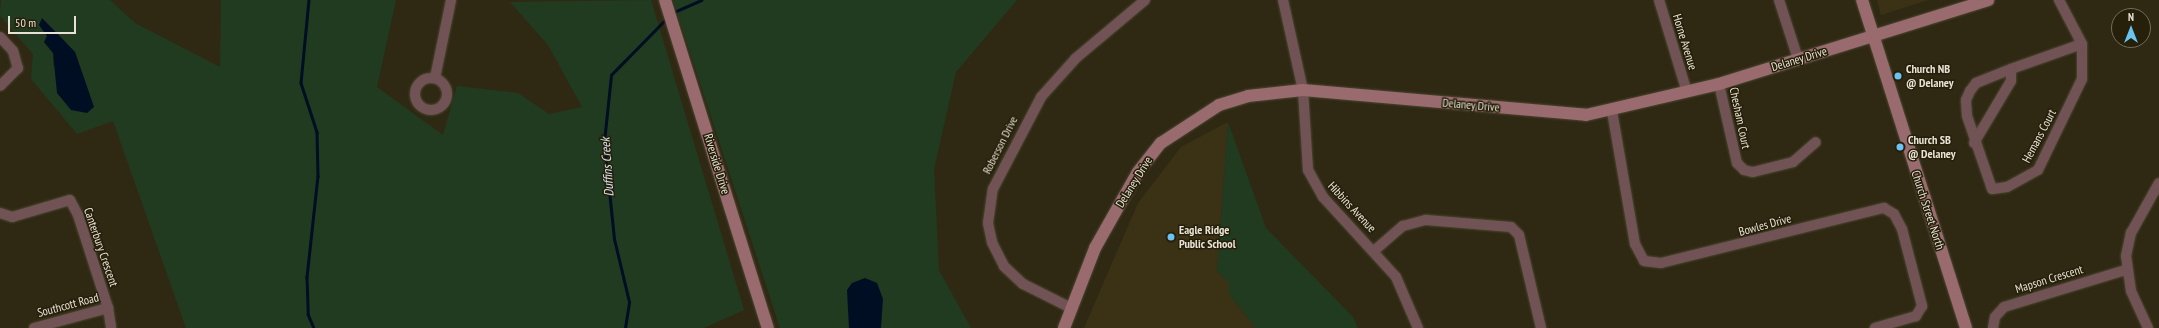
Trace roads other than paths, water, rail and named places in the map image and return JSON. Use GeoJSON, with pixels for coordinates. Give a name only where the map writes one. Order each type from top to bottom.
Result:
{"type":"FeatureCollection","features":[{"type":"Feature","properties":{"kind":"street"},"geometry":{"type":"LineString","coordinates":[[434,78],[451,0]]}},
{"type":"Feature","properties":{"kind":"street","name":"Riverside Drive"},"geometry":{"type":"LineString","coordinates":[[665,0],[768,328]]}},
{"type":"Feature","properties":{"kind":"street","name":"Roberson Drive"},"geometry":{"type":"LineString","coordinates":[[1072,308],[1023,284],[1004,266],[992,242],[988,223],[993,188],[1042,98],[1076,58],[1145,0]]}},
{"type":"Feature","properties":{"kind":"street","name":"Hibbins Avenue"},"geometry":{"type":"LineString","coordinates":[[1283,0],[1303,90],[1306,157],[1314,183],[1374,250],[1405,291],[1418,328]]}},
{"type":"Feature","properties":{"kind":"street","name":"Horne Avenue"},"geometry":{"type":"LineString","coordinates":[[1659,0],[1687,92]]}},
{"type":"Feature","properties":{"kind":"street"},"geometry":{"type":"LineString","coordinates":[[1778,0],[1798,59]]}},
{"type":"Feature","properties":{"kind":"street","name":"Church Street North"},"geometry":{"type":"LineString","coordinates":[[1862,0],[1966,328]]}},
{"type":"Feature","properties":{"kind":"street","name":"Delaney Drive"},"geometry":{"type":"LineString","coordinates":[[1064,328],[1095,248],[1138,172],[1160,143],[1219,105],[1248,96],[1303,90],[1586,115],[1612,111],[1719,84],[1798,59],[1874,38],[1988,0]]}},
{"type":"Feature","properties":{"kind":"street","name":"Hemans Court"},"geometry":{"type":"LineString","coordinates":[[2059,0],[2082,44],[2082,79],[2038,170],[2008,188],[1992,189],[1974,142],[1966,100],[1976,83],[2082,44]]}},
{"type":"Feature","properties":{"kind":"street"},"geometry":{"type":"LineString","coordinates":[[0,37],[13,51],[18,68],[0,86]]}},
{"type":"Feature","properties":{"kind":"street"},"geometry":{"type":"LineString","coordinates":[[1974,142],[2011,81],[2011,69]]}},
{"type":"Feature","properties":{"kind":"street","name":"Chesham Court"},"geometry":{"type":"LineString","coordinates":[[1719,84],[1737,163],[1744,170],[1753,172],[1794,162],[1816,142]]}},
{"type":"Feature","properties":{"kind":"street","name":"Bowles Drive"},"geometry":{"type":"LineString","coordinates":[[1612,111],[1635,244],[1644,261],[1661,263],[1884,208],[1894,214],[1902,229],[1922,306],[1916,316],[1875,328]]}},
{"type":"Feature","properties":{"kind":"street"},"geometry":{"type":"LineString","coordinates":[[2148,328],[2126,270],[2131,233],[2159,183]]}},
{"type":"Feature","properties":{"kind":"street","name":"Canterbury Crescent"},"geometry":{"type":"LineString","coordinates":[[0,213],[12,217],[70,200],[78,215],[108,308],[110,328]]}},
{"type":"Feature","properties":{"kind":"street"},"geometry":{"type":"LineString","coordinates":[[1374,250],[1403,226],[1426,220],[1511,226],[1519,235],[1541,328]]}},
{"type":"Feature","properties":{"kind":"street","name":"Mapson Crescent"},"geometry":{"type":"LineString","coordinates":[[1993,328],[1994,317],[2004,307],[2126,270]]}},
{"type":"Feature","properties":{"kind":"street","name":"Southcott Road"},"geometry":{"type":"LineString","coordinates":[[34,328],[108,308]]}},
{"type":"Feature","properties":{"kind":"water"},"geometry":{"type":"Polygon","coordinates":[[[42,18],[75,52],[94,107],[87,113],[71,110],[57,93],[53,53],[44,42],[47,36],[39,25],[42,18]]]}},
{"type":"Feature","properties":{"kind":"water"},"geometry":{"type":"Polygon","coordinates":[[[865,278],[877,283],[883,299],[881,328],[849,328],[847,290],[852,283],[865,278]]]}},
{"type":"Feature","properties":{"kind":"waterway"},"geometry":{"type":"LineString","coordinates":[[309,0],[301,83],[317,132],[318,176],[307,277],[308,314],[314,328]]}},
{"type":"Feature","properties":{"kind":"waterway","name":"Duffins Creek"},"geometry":{"type":"LineString","coordinates":[[672,13],[701,0]]}},
{"type":"Feature","properties":{"kind":"waterway","name":"Duffins Creek"},"geometry":{"type":"LineString","coordinates":[[625,328],[629,302],[614,239],[604,142],[611,75],[667,18]]}},
{"type":"Feature","properties":{"kind":"place","name":"Church NB @ Delaney"},"geometry":{"type":"Point","coordinates":[1898,76]}},
{"type":"Feature","properties":{"kind":"place","name":"Church SB @ Delaney"},"geometry":{"type":"Point","coordinates":[1900,147]}},
{"type":"Feature","properties":{"kind":"place","name":"Eagle Ridge Public School"},"geometry":{"type":"Point","coordinates":[1171,237]}}]}
